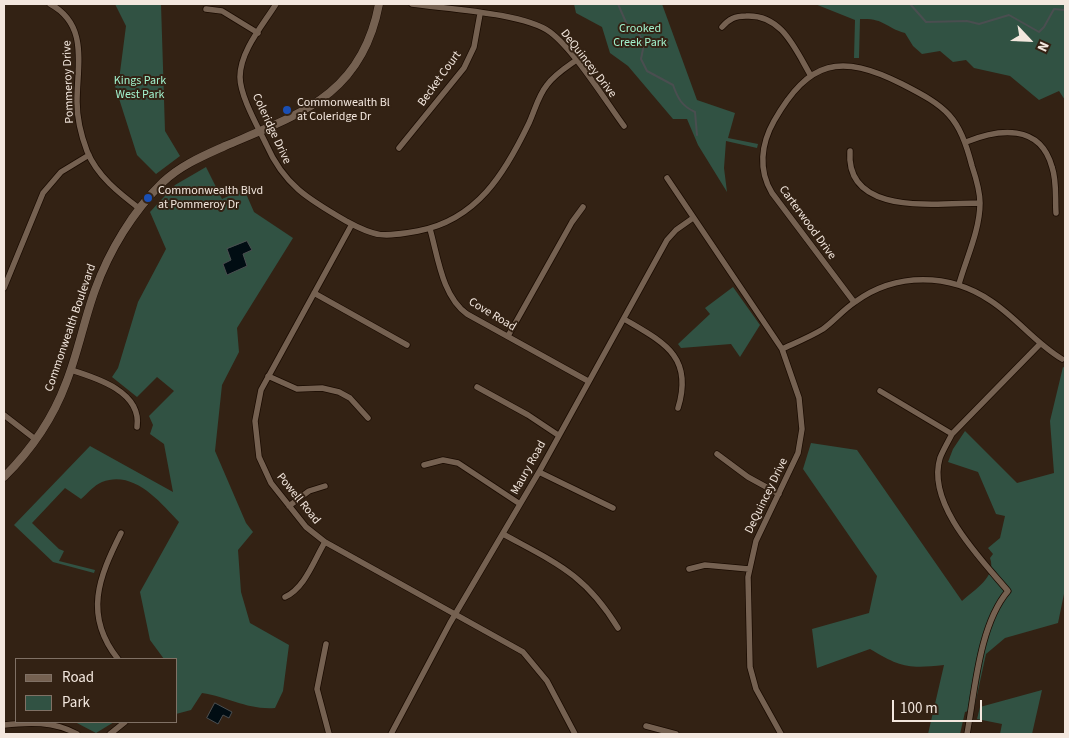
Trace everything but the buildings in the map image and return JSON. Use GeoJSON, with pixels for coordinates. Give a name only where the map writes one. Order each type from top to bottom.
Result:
{"type":"FeatureCollection","features":[{"type":"Feature","properties":{"kind":"street","name":"Pommeroy Drive"},"geometry":{"type":"LineString","coordinates":[[50,4],[69,18],[78,35],[78,113],[81,132],[89,156],[110,184],[140,209]]}},
{"type":"Feature","properties":{"kind":"street","name":"Coleridge Drive"},"geometry":{"type":"LineString","coordinates":[[276,4],[243,60],[240,79],[260,131],[275,164],[291,185],[311,201],[370,234],[383,236],[430,229],[463,214],[488,192],[525,131],[545,87],[559,73],[576,61]]}},
{"type":"Feature","properties":{"kind":"street","name":"Commonwealth Boulevard"},"geometry":{"type":"LineString","coordinates":[[4,477],[35,439],[54,409],[71,370],[103,269],[122,234],[140,209],[163,182],[182,167],[310,108],[342,81],[356,63],[368,41],[379,4]]}},
{"type":"Feature","properties":{"kind":"street","name":"DeQuincey Drive"},"geometry":{"type":"LineString","coordinates":[[412,4],[522,19],[540,26],[558,39],[624,126]]}},
{"type":"Feature","properties":{"kind":"street"},"geometry":{"type":"LineString","coordinates":[[206,9],[222,11],[258,33]]}},
{"type":"Feature","properties":{"kind":"street","name":"Becket Court"},"geometry":{"type":"LineString","coordinates":[[399,148],[464,68],[474,47],[480,14]]}},
{"type":"Feature","properties":{"kind":"street"},"geometry":{"type":"LineString","coordinates":[[722,27],[728,20],[740,16],[754,15],[771,21],[788,37],[811,76]]}},
{"type":"Feature","properties":{"kind":"street","name":"Carterwood Drive"},"geometry":{"type":"LineString","coordinates":[[854,302],[772,193],[763,171],[763,149],[769,129],[790,95],[811,76],[845,66],[861,67],[876,71],[939,105],[954,120],[966,142],[980,203],[979,216],[959,284]]}},
{"type":"Feature","properties":{"kind":"street"},"geometry":{"type":"LineString","coordinates":[[966,142],[991,134],[1006,132],[1025,135],[1034,141],[1045,151],[1053,168],[1056,213]]}},
{"type":"Feature","properties":{"kind":"street"},"geometry":{"type":"LineString","coordinates":[[850,151],[851,168],[858,180],[867,190],[885,200],[900,203],[980,203]]}},
{"type":"Feature","properties":{"kind":"street"},"geometry":{"type":"LineString","coordinates":[[4,288],[13,262],[47,187],[61,172],[89,156]]}},
{"type":"Feature","properties":{"kind":"street","name":"DeQuincey Drive"},"geometry":{"type":"LineString","coordinates":[[667,178],[782,349],[799,398],[802,429],[795,462],[756,541],[749,569],[750,666],[756,689],[781,734]]}},
{"type":"Feature","properties":{"kind":"street"},"geometry":{"type":"LineString","coordinates":[[508,336],[572,222],[583,207]]}},
{"type":"Feature","properties":{"kind":"street","name":"Maury Road"},"geometry":{"type":"LineString","coordinates":[[390,734],[456,614],[539,472],[667,240],[676,230],[693,218]]}},
{"type":"Feature","properties":{"kind":"street","name":"Powell Road"},"geometry":{"type":"LineString","coordinates":[[352,224],[268,376],[257,406],[255,421],[257,447],[267,476],[306,527],[325,542],[504,640],[531,660],[554,694],[575,734]]}},
{"type":"Feature","properties":{"kind":"street","name":"Cove Road"},"geometry":{"type":"LineString","coordinates":[[430,229],[451,298],[464,312],[588,381]]}},
{"type":"Feature","properties":{"kind":"street"},"geometry":{"type":"LineString","coordinates":[[782,349],[823,328],[854,302],[878,289],[903,281],[929,280],[959,284],[993,302],[1040,344],[1062,358]]}},
{"type":"Feature","properties":{"kind":"street"},"geometry":{"type":"LineString","coordinates":[[314,293],[407,345]]}},
{"type":"Feature","properties":{"kind":"street"},"geometry":{"type":"LineString","coordinates":[[624,319],[660,340],[675,356],[683,382],[678,408]]}},
{"type":"Feature","properties":{"kind":"street"},"geometry":{"type":"LineString","coordinates":[[967,734],[988,633],[999,601],[1008,590],[967,544],[950,515],[939,486],[940,458],[952,434],[1040,344]]}},
{"type":"Feature","properties":{"kind":"street"},"geometry":{"type":"LineString","coordinates":[[71,370],[102,380],[119,390],[136,410],[139,418],[137,426]]}},
{"type":"Feature","properties":{"kind":"street"},"geometry":{"type":"LineString","coordinates":[[268,376],[297,389],[322,388],[339,392],[355,402],[368,418]]}},
{"type":"Feature","properties":{"kind":"street"},"geometry":{"type":"LineString","coordinates":[[477,387],[528,414],[558,435]]}},
{"type":"Feature","properties":{"kind":"street"},"geometry":{"type":"LineString","coordinates":[[880,391],[952,434]]}},
{"type":"Feature","properties":{"kind":"street"},"geometry":{"type":"LineString","coordinates":[[4,415],[35,439]]}},
{"type":"Feature","properties":{"kind":"street"},"geometry":{"type":"LineString","coordinates":[[717,454],[748,477],[779,494]]}},
{"type":"Feature","properties":{"kind":"street"},"geometry":{"type":"LineString","coordinates":[[424,465],[443,460],[458,463],[520,504]]}},
{"type":"Feature","properties":{"kind":"street"},"geometry":{"type":"LineString","coordinates":[[539,472],[612,508]]}},
{"type":"Feature","properties":{"kind":"street"},"geometry":{"type":"LineString","coordinates":[[289,506],[309,491],[325,486]]}},
{"type":"Feature","properties":{"kind":"street"},"geometry":{"type":"LineString","coordinates":[[117,658],[100,628],[97,600],[101,575],[121,533]]}},
{"type":"Feature","properties":{"kind":"street"},"geometry":{"type":"LineString","coordinates":[[503,534],[565,568],[583,582],[598,598],[618,628]]}},
{"type":"Feature","properties":{"kind":"street"},"geometry":{"type":"LineString","coordinates":[[285,597],[292,594],[300,585],[325,542]]}},
{"type":"Feature","properties":{"kind":"street"},"geometry":{"type":"LineString","coordinates":[[689,569],[704,565],[749,569]]}},
{"type":"Feature","properties":{"kind":"street"},"geometry":{"type":"LineString","coordinates":[[326,644],[317,689],[329,734]]}},
{"type":"Feature","properties":{"kind":"street"},"geometry":{"type":"LineString","coordinates":[[110,734],[124,723]]}},
{"type":"Feature","properties":{"kind":"street"},"geometry":{"type":"LineString","coordinates":[[4,725],[52,724],[77,734]]}},
{"type":"Feature","properties":{"kind":"street"},"geometry":{"type":"LineString","coordinates":[[646,726],[676,734]]}},
{"type":"Feature","properties":{"kind":"green space","name":"Kings Park West Park"},"geometry":{"type":"Polygon","coordinates":[[[115,4],[161,4],[165,131],[180,156],[156,174],[137,155],[115,86],[119,80],[126,26],[115,4]]]}},
{"type":"Feature","properties":{"kind":"green space","name":"Crooked Creek Park"},"geometry":{"type":"Polygon","coordinates":[[[574,4],[662,4],[697,100],[735,113],[728,138],[758,144],[757,148],[726,141],[724,168],[727,192],[698,145],[687,119],[673,119],[628,66],[610,53],[602,27],[576,13],[574,4]]]}},
{"type":"Feature","properties":{"kind":"green space"},"geometry":{"type":"Polygon","coordinates":[[[815,4],[1065,4],[1065,100],[1059,91],[1039,100],[1010,76],[974,68],[966,60],[953,62],[940,51],[922,54],[913,46],[905,33],[875,20],[860,19],[859,58],[854,58],[855,20],[815,4]]]}},
{"type":"Feature","properties":{"kind":"green space"},"geometry":{"type":"Polygon","coordinates":[[[206,167],[222,199],[244,189],[254,212],[293,238],[237,328],[239,352],[222,385],[215,451],[246,523],[253,532],[238,550],[241,592],[250,623],[289,645],[283,691],[275,708],[256,707],[202,693],[191,710],[178,713],[178,658],[163,658],[150,640],[140,592],[179,522],[145,490],[125,480],[114,479],[99,483],[81,499],[65,488],[32,523],[59,549],[64,551],[59,561],[95,570],[94,573],[53,562],[14,525],[90,446],[173,492],[164,444],[150,434],[153,425],[149,416],[174,391],[157,377],[137,397],[112,377],[118,368],[138,302],[166,249],[150,212],[175,185],[206,167]],[[248,241],[231,261],[223,264],[227,274],[243,254],[248,241]]]}},
{"type":"Feature","properties":{"kind":"green space"},"geometry":{"type":"Polygon","coordinates":[[[733,287],[760,325],[740,357],[731,344],[681,348],[678,344],[710,314],[705,308],[733,287]]]}},
{"type":"Feature","properties":{"kind":"green space"},"geometry":{"type":"Polygon","coordinates":[[[1063,367],[1065,368],[1065,589],[1058,623],[1005,638],[986,654],[974,709],[965,712],[960,734],[928,734],[944,665],[921,667],[905,665],[889,660],[870,649],[817,668],[812,629],[869,613],[877,576],[803,469],[811,443],[857,450],[962,601],[978,588],[987,577],[991,565],[990,558],[993,554],[988,548],[1000,538],[1005,516],[996,514],[978,472],[948,462],[953,449],[965,431],[1017,483],[1054,473],[1050,421],[1063,367]]]}},
{"type":"Feature","properties":{"kind":"green space"},"geometry":{"type":"Polygon","coordinates":[[[1042,690],[1032,734],[1000,734],[1002,724],[977,719],[980,707],[1042,690]]]}},
{"type":"Feature","properties":{"kind":"green space"},"geometry":{"type":"Polygon","coordinates":[[[77,723],[112,723],[96,733],[77,723]]]}},
{"type":"Feature","properties":{"kind":"shaded area"},"geometry":{"type":"Polygon","coordinates":[[[247,241],[252,250],[243,254],[247,266],[227,275],[223,264],[231,260],[227,249],[247,241]]]}},
{"type":"Feature","properties":{"kind":"shaded area"},"geometry":{"type":"Polygon","coordinates":[[[215,703],[232,712],[229,718],[223,715],[218,724],[207,718],[215,703]]]}},
{"type":"Feature","properties":{"kind":"waterway"},"geometry":{"type":"LineString","coordinates":[[618,4],[628,27],[639,34],[644,44],[641,59],[647,71],[673,85],[681,102],[695,112],[697,135]]}},
{"type":"Feature","properties":{"kind":"waterway"},"geometry":{"type":"LineString","coordinates":[[910,4],[926,22],[967,21],[979,24],[1009,15],[1039,32],[1054,9],[1065,10]]}},
{"type":"Feature","properties":{"kind":"place","name":"Commonwealth Bl at Coleridge Dr"},"geometry":{"type":"Point","coordinates":[287,110]}},
{"type":"Feature","properties":{"kind":"place","name":"Commonwealth Blvd at Pommeroy Dr"},"geometry":{"type":"Point","coordinates":[148,198]}}]}
